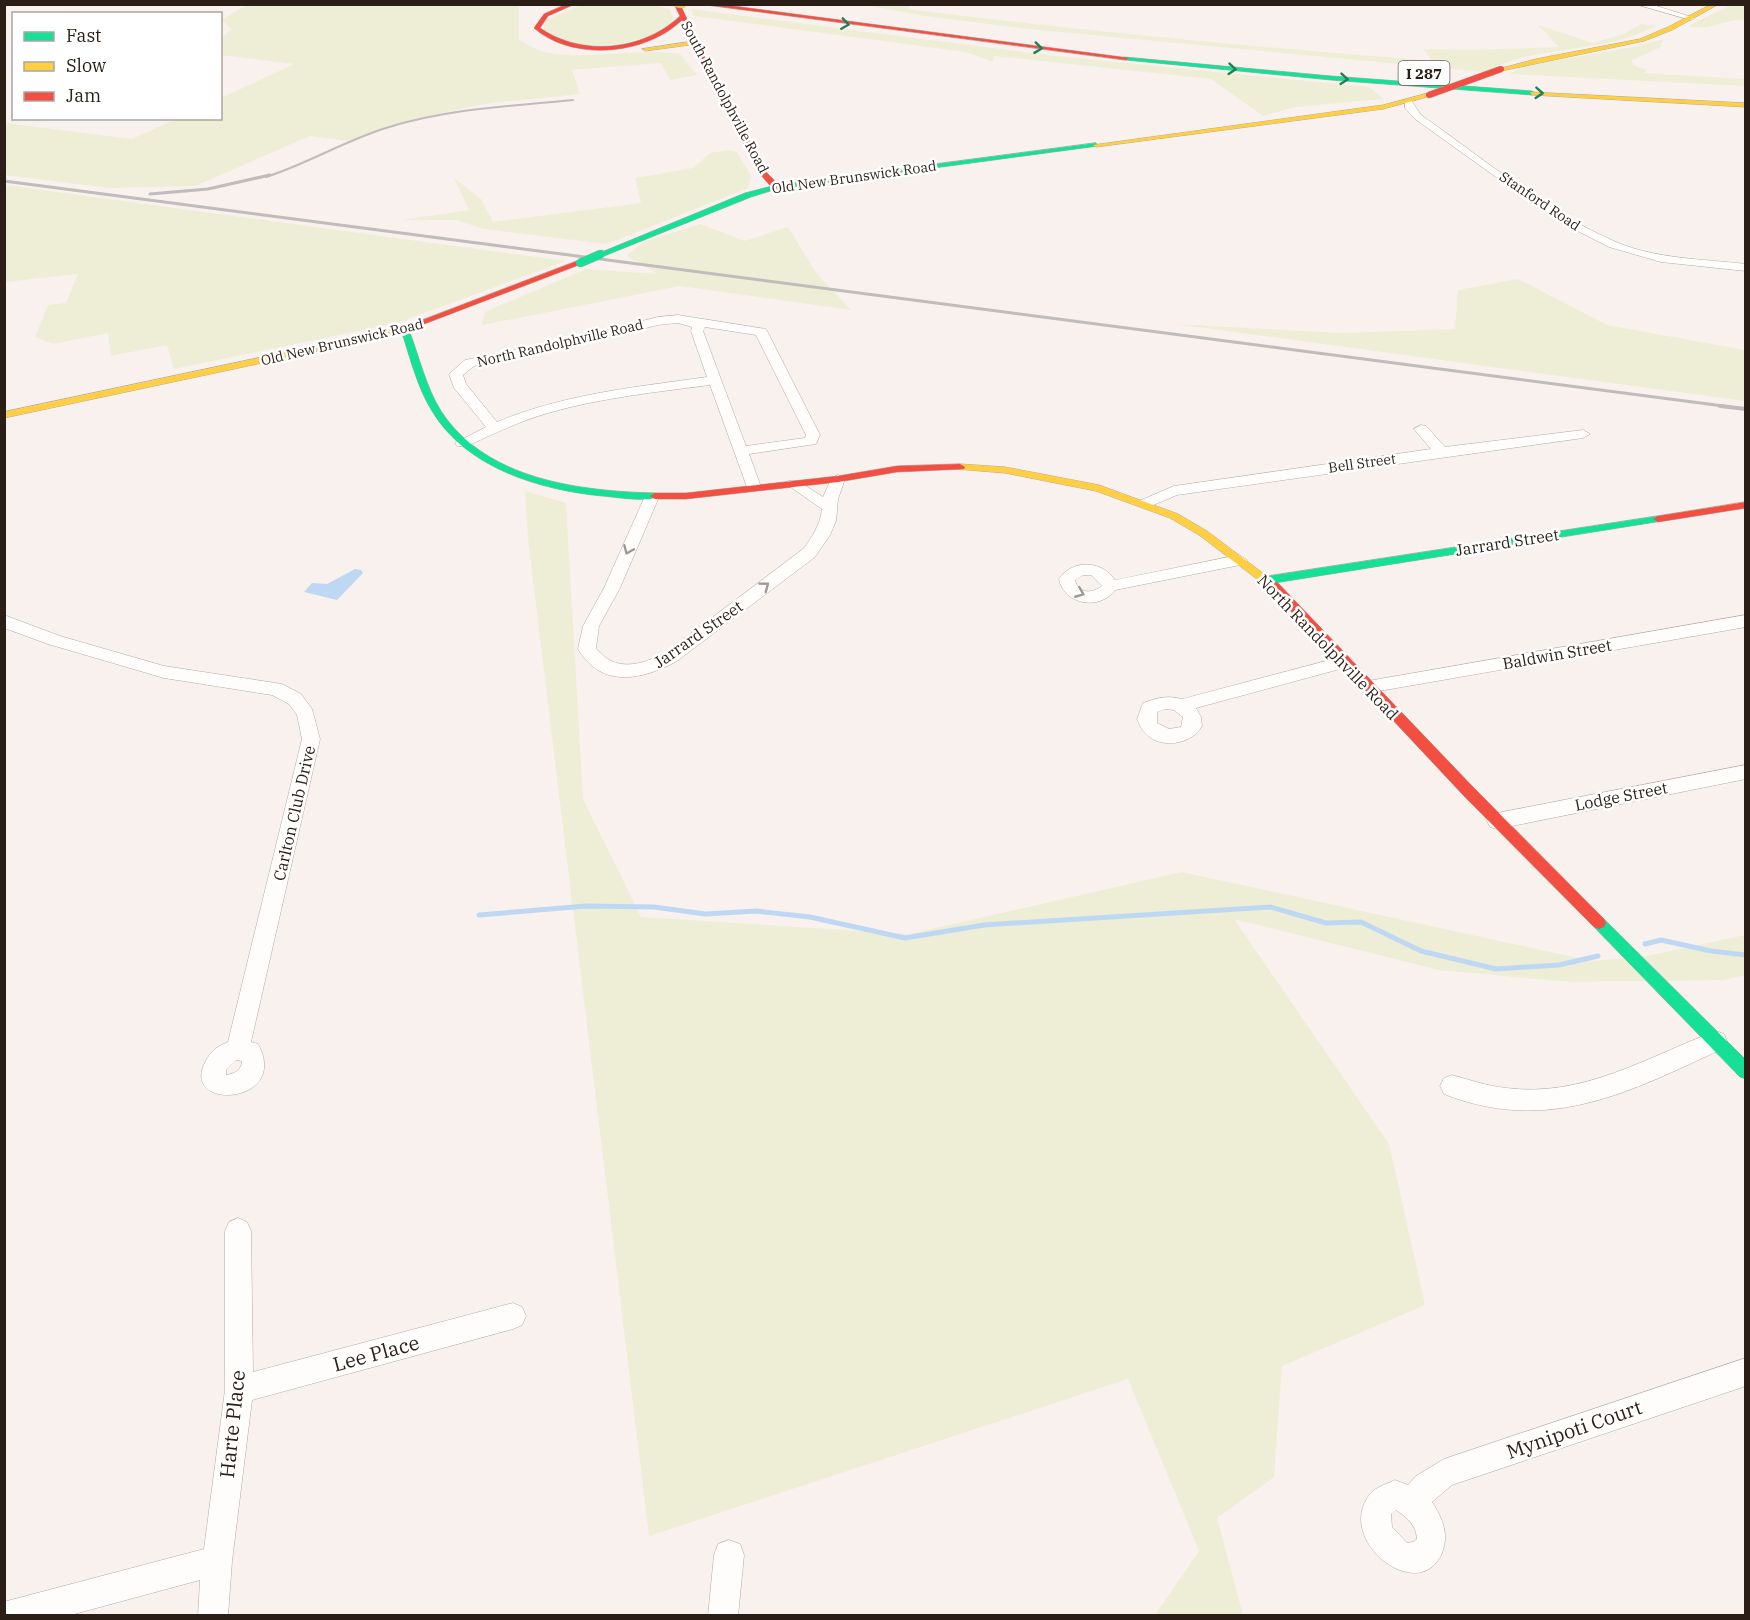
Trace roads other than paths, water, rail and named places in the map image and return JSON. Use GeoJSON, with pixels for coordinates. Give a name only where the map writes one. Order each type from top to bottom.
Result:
{"type":"FeatureCollection","features":[{"type":"Feature","properties":{"kind":"main road"},"geometry":{"type":"LineString","coordinates":[[573,4],[554,10],[541,19],[537,28],[541,34],[555,42],[569,45],[615,47],[694,41]]}},
{"type":"Feature","properties":{"kind":"main road","name":"I 287"},"geometry":{"type":"LineString","coordinates":[[785,4],[1114,45],[1315,64],[1525,80],[1746,92]]}},
{"type":"Feature","properties":{"kind":"main road","name":"Old New Brunswick Road"},"geometry":{"type":"LineString","coordinates":[[4,415],[405,330],[748,195],[776,187],[1383,107],[1408,102],[1535,58],[1632,43],[1691,18],[1717,4]]}},
{"type":"Feature","properties":{"kind":"main road"},"geometry":{"type":"LineString","coordinates":[[615,47],[660,36],[672,29],[679,8],[702,5]]}},
{"type":"Feature","properties":{"kind":"main road","name":"I 287"},"geometry":{"type":"LineString","coordinates":[[702,5],[960,39],[1191,65],[1458,88],[1746,105]]}},
{"type":"Feature","properties":{"kind":"main road","name":"South Randolphville Road"},"geometry":{"type":"LineString","coordinates":[[679,8],[704,62],[764,174],[776,187]]}},
{"type":"Feature","properties":{"kind":"main road"},"geometry":{"type":"LineString","coordinates":[[904,16],[950,26]]}},
{"type":"Feature","properties":{"kind":"main road"},"geometry":{"type":"LineString","coordinates":[[526,20],[525,28],[531,39],[554,48],[591,52],[674,50],[704,62]]}},
{"type":"Feature","properties":{"kind":"main road"},"geometry":{"type":"LineString","coordinates":[[644,49],[694,41]]}},
{"type":"Feature","properties":{"kind":"main road","name":"North Randolphville Road"},"geometry":{"type":"LineString","coordinates":[[405,330],[436,411],[462,443],[495,464],[544,482],[593,493],[651,497],[686,496],[838,479],[897,469],[1005,470],[1100,488],[1174,516],[1203,533],[1268,580],[1497,821],[1746,1072]]}},
{"type":"Feature","properties":{"kind":"main road","name":"Jarrard Street"},"geometry":{"type":"LineString","coordinates":[[1268,580],[1746,505]]}},
{"type":"Feature","properties":{"kind":"street"},"geometry":{"type":"LineString","coordinates":[[1639,4],[1691,18]]}},
{"type":"Feature","properties":{"kind":"street","name":"Stanford Road"},"geometry":{"type":"LineString","coordinates":[[1408,102],[1418,117],[1560,218],[1613,245],[1661,258],[1746,268]]}},
{"type":"Feature","properties":{"kind":"street","name":"Stanford Road"},"geometry":{"type":"LineString","coordinates":[[1383,107],[1418,117]]}},
{"type":"Feature","properties":{"kind":"street","name":"North Randolphville Road"},"geometry":{"type":"LineString","coordinates":[[495,428],[459,385],[456,374],[470,363],[570,343],[658,321],[678,319],[697,324],[760,332],[813,435],[811,441],[741,451]]}},
{"type":"Feature","properties":{"kind":"street"},"geometry":{"type":"LineString","coordinates":[[697,324],[699,326],[697,331],[754,487]]}},
{"type":"Feature","properties":{"kind":"street"},"geometry":{"type":"LineString","coordinates":[[462,443],[544,410],[585,400],[715,380]]}},
{"type":"Feature","properties":{"kind":"street"},"geometry":{"type":"LineString","coordinates":[[1421,429],[1441,452]]}},
{"type":"Feature","properties":{"kind":"street","name":"Bell Street"},"geometry":{"type":"LineString","coordinates":[[1144,504],[1174,490],[1583,434]]}},
{"type":"Feature","properties":{"kind":"street","name":"Jarrard Street"},"geometry":{"type":"LineString","coordinates":[[651,497],[612,588],[591,626],[587,642],[587,649],[596,661],[628,672],[648,669],[672,657],[809,553],[822,535],[828,521],[828,506],[838,479]]}},
{"type":"Feature","properties":{"kind":"street"},"geometry":{"type":"LineString","coordinates":[[793,484],[828,506]]}},
{"type":"Feature","properties":{"kind":"street"},"geometry":{"type":"LineString","coordinates":[[1110,586],[1239,560]]}},
{"type":"Feature","properties":{"kind":"street","name":"Carlton Club Drive"},"geometry":{"type":"LineString","coordinates":[[4,621],[54,640],[164,672],[276,689],[295,699],[306,714],[311,739],[238,1049]]}},
{"type":"Feature","properties":{"kind":"street","name":"Baldwin Street"},"geometry":{"type":"LineString","coordinates":[[1368,687],[1746,621]]}},
{"type":"Feature","properties":{"kind":"street"},"geometry":{"type":"LineString","coordinates":[[1181,706],[1345,662]]}},
{"type":"Feature","properties":{"kind":"street","name":"Lodge Street"},"geometry":{"type":"LineString","coordinates":[[1497,821],[1746,772]]}},
{"type":"Feature","properties":{"kind":"street"},"geometry":{"type":"LineString","coordinates":[[1452,1086],[1514,1100],[1577,1098],[1622,1084],[1716,1041]]}},
{"type":"Feature","properties":{"kind":"street","name":"Harte Place"},"geometry":{"type":"LineString","coordinates":[[213,1616],[217,1561],[239,1390],[237,1232]]}},
{"type":"Feature","properties":{"kind":"street","name":"Lee Place"},"geometry":{"type":"LineString","coordinates":[[239,1390],[513,1316]]}},
{"type":"Feature","properties":{"kind":"street","name":"Mynipoti Court"},"geometry":{"type":"LineString","coordinates":[[1414,1502],[1426,1486],[1444,1473],[1746,1372]]}},
{"type":"Feature","properties":{"kind":"street"},"geometry":{"type":"LineString","coordinates":[[723,1616],[729,1556]]}},
{"type":"Feature","properties":{"kind":"street"},"geometry":{"type":"LineString","coordinates":[[7,1616],[217,1561]]}},
{"type":"Feature","properties":{"kind":"water"},"geometry":{"type":"Polygon","coordinates":[[[355,569],[363,573],[337,600],[304,592],[312,583],[327,584],[355,569]]]}},
{"type":"Feature","properties":{"kind":"waterway"},"geometry":{"type":"LineString","coordinates":[[479,915],[586,906],[654,907],[705,914],[756,911],[810,917],[905,938],[984,925],[1270,907],[1326,923],[1361,922],[1421,951],[1496,969],[1559,965],[1598,956]]}},
{"type":"Feature","properties":{"kind":"waterway"},"geometry":{"type":"LineString","coordinates":[[1645,944],[1661,940],[1711,951],[1746,955]]}},
{"type":"Feature","properties":{"kind":"railway"},"geometry":{"type":"LineString","coordinates":[[266,177],[370,133],[432,116],[573,100]]}},
{"type":"Feature","properties":{"kind":"railway"},"geometry":{"type":"LineString","coordinates":[[150,194],[208,189],[270,175]]}},
{"type":"Feature","properties":{"kind":"railway"},"geometry":{"type":"LineString","coordinates":[[4,181],[1731,407]]}},
{"type":"Feature","properties":{"kind":"railway"},"geometry":{"type":"LineString","coordinates":[[1720,406],[1746,409]]}}]}
